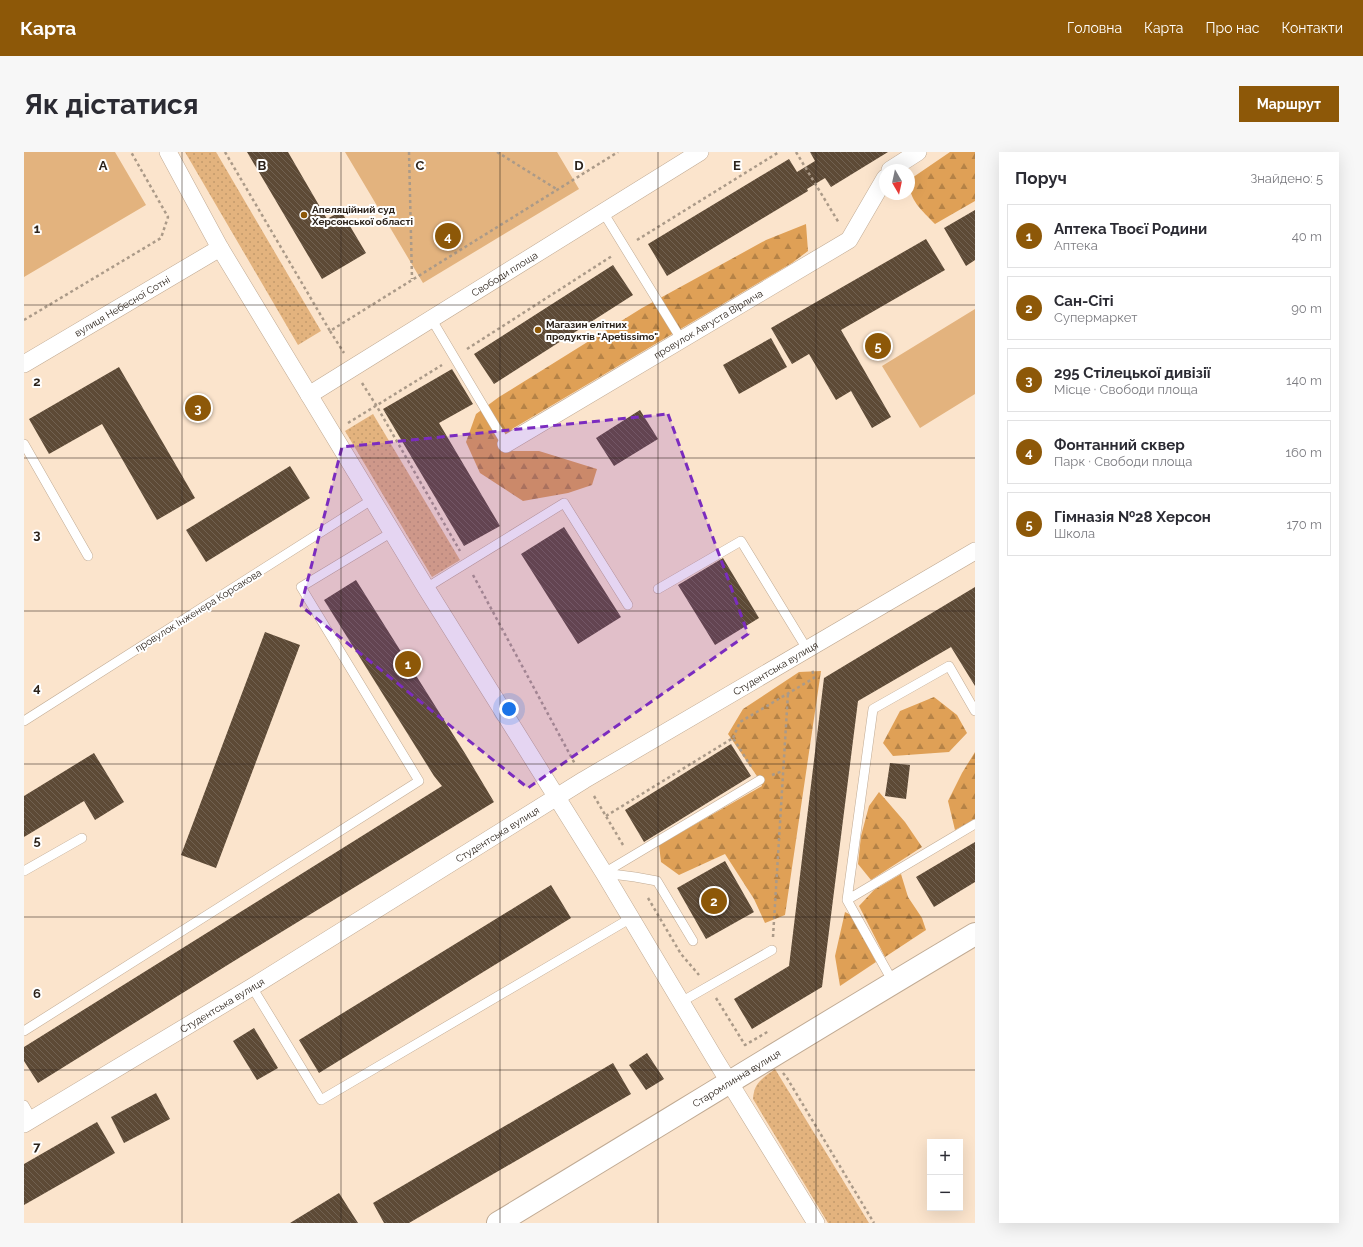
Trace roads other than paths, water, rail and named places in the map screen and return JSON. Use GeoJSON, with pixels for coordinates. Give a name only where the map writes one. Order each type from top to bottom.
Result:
{"type":"FeatureCollection","features":[{"type":"Feature","properties":{"kind":"street"},"geometry":{"type":"LineString","coordinates":[[168,152],[220,248],[426,588],[604,873],[816,1223]]}},
{"type":"Feature","properties":{"kind":"street","name":"Свободи площа"},"geometry":{"type":"LineString","coordinates":[[309,395],[432,320],[700,152]]}},
{"type":"Feature","properties":{"kind":"street"},"geometry":{"type":"LineString","coordinates":[[899,164],[918,152]]}},
{"type":"Feature","properties":{"kind":"street","name":"провулок Августа Вірлича"},"geometry":{"type":"LineString","coordinates":[[506,444],[849,240],[879,188]]}},
{"type":"Feature","properties":{"kind":"street","name":"вулиця Небесної Сотні"},"geometry":{"type":"LineString","coordinates":[[24,364],[220,248]]}},
{"type":"Feature","properties":{"kind":"street","name":"Студентська вулиця"},"geometry":{"type":"LineString","coordinates":[[27,1116],[252,987],[584,780],[975,551]]}},
{"type":"Feature","properties":{"kind":"street","name":"Старомлинна вулиця"},"geometry":{"type":"LineString","coordinates":[[498,1223],[730,1083],[893,982],[975,934]]}},
{"type":"Feature","properties":{"kind":"lane"},"geometry":{"type":"LineString","coordinates":[[603,212],[681,339]]}},
{"type":"Feature","properties":{"kind":"lane"},"geometry":{"type":"LineString","coordinates":[[432,320],[506,444]]}},
{"type":"Feature","properties":{"kind":"lane"},"geometry":{"type":"LineString","coordinates":[[24,444],[88,556]]}},
{"type":"Feature","properties":{"kind":"lane","name":"провулок Інженера Корсакова"},"geometry":{"type":"LineString","coordinates":[[24,721],[373,500]]}},
{"type":"Feature","properties":{"kind":"lane"},"geometry":{"type":"LineString","coordinates":[[426,588],[564,502],[628,605]]}},
{"type":"Feature","properties":{"kind":"lane"},"geometry":{"type":"LineString","coordinates":[[25,1028],[418,781],[301,587],[392,532]]}},
{"type":"Feature","properties":{"kind":"lane"},"geometry":{"type":"LineString","coordinates":[[658,589],[741,541],[807,649]]}},
{"type":"Feature","properties":{"kind":"lane"},"geometry":{"type":"LineString","coordinates":[[893,982],[847,900],[873,709],[949,666],[975,711]]}},
{"type":"Feature","properties":{"kind":"lane"},"geometry":{"type":"LineString","coordinates":[[604,873],[760,780]]}},
{"type":"Feature","properties":{"kind":"lane"},"geometry":{"type":"LineString","coordinates":[[847,900],[975,824]]}},
{"type":"Feature","properties":{"kind":"lane"},"geometry":{"type":"LineString","coordinates":[[24,871],[82,838]]}},
{"type":"Feature","properties":{"kind":"lane"},"geometry":{"type":"LineString","coordinates":[[604,873],[657,881],[693,941]]}},
{"type":"Feature","properties":{"kind":"lane"},"geometry":{"type":"LineString","coordinates":[[252,987],[321,1100],[631,918]]}},
{"type":"Feature","properties":{"kind":"lane"},"geometry":{"type":"LineString","coordinates":[[681,1002],[772,950]]}},
{"type":"Feature","properties":{"kind":"place","name":"Апеляційний суд Херсонської області"},"geometry":{"type":"Point","coordinates":[304,215]}},
{"type":"Feature","properties":{"kind":"place","name":"Фонтанний сквер"},"geometry":{"type":"Point","coordinates":[448,236]}},
{"type":"Feature","properties":{"kind":"place","name":"Магазин елітних продуктів \"Apetissimo\""},"geometry":{"type":"Point","coordinates":[538,330]}},
{"type":"Feature","properties":{"kind":"place","name":"Гімназія №28 Херсон"},"geometry":{"type":"Point","coordinates":[878,346]}},
{"type":"Feature","properties":{"kind":"place","name":"295 Стілецької дивізії"},"geometry":{"type":"Point","coordinates":[198,408]}},
{"type":"Feature","properties":{"kind":"place","name":"Аптека Твоєї Родини"},"geometry":{"type":"Point","coordinates":[408,664]}},
{"type":"Feature","properties":{"kind":"place","name":"Сан-Сіті"},"geometry":{"type":"Point","coordinates":[714,901]}}]}
